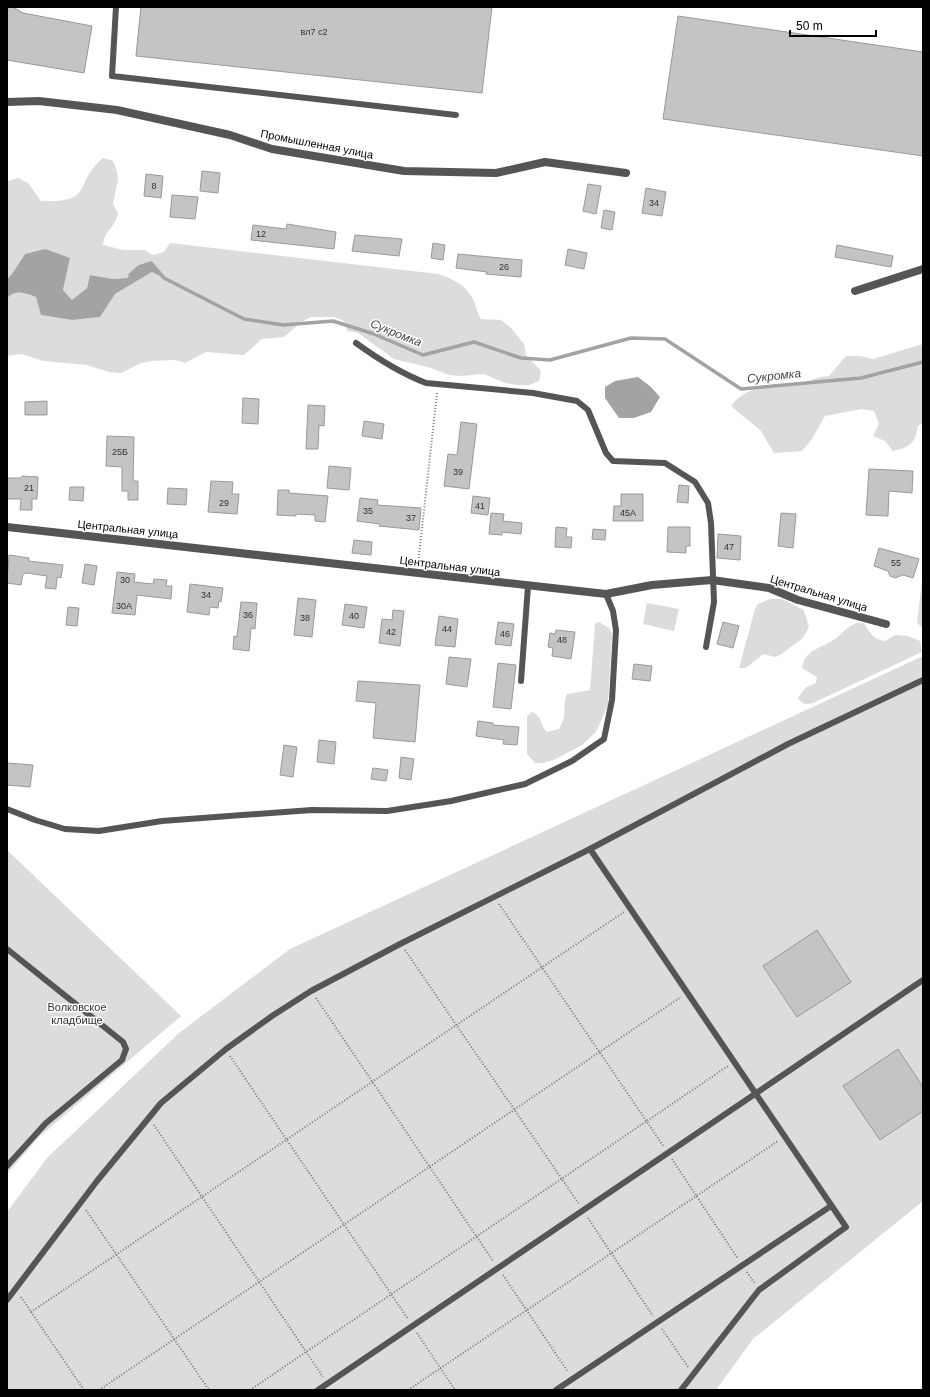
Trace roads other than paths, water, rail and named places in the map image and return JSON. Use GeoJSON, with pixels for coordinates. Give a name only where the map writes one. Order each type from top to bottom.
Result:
{"type":"FeatureCollection","features":[{"type":"Feature","properties":{"kind":"street","name":"Промышленная улица"},"geometry":{"type":"LineString","coordinates":[[7,102],[39,101],[117,110],[230,135],[272,149],[404,171],[496,173],[545,162],[626,173]]}},
{"type":"Feature","properties":{"kind":"street"},"geometry":{"type":"LineString","coordinates":[[855,291],[923,269]]}},
{"type":"Feature","properties":{"kind":"street","name":"Центральная улица"},"geometry":{"type":"LineString","coordinates":[[7,527],[606,594],[652,585],[712,580],[768,588],[798,600],[886,624]]}},
{"type":"Feature","properties":{"kind":"lane"},"geometry":{"type":"LineString","coordinates":[[116,7],[112,76],[456,115]]}},
{"type":"Feature","properties":{"kind":"lane"},"geometry":{"type":"LineString","coordinates":[[356,343],[377,359],[411,378],[426,383],[533,393],[577,401],[588,410],[606,453],[613,461],[665,463],[695,482],[708,503],[711,523],[714,602],[706,647]]}},
{"type":"Feature","properties":{"kind":"lane"},"geometry":{"type":"LineString","coordinates":[[520,681],[528,586]]}},
{"type":"Feature","properties":{"kind":"lane"},"geometry":{"type":"LineString","coordinates":[[7,809],[35,820],[65,829],[99,831],[162,821],[304,811],[387,811],[451,801],[525,784],[572,761],[604,739],[612,700],[616,630],[613,611],[606,594]]}},
{"type":"Feature","properties":{"kind":"lane"},"geometry":{"type":"LineString","coordinates":[[7,1300],[81,1203],[161,1104],[226,1049],[272,1016],[311,992],[400,944],[590,849],[788,744],[923,680]]}},
{"type":"Feature","properties":{"kind":"lane"},"geometry":{"type":"LineString","coordinates":[[590,849],[846,1227],[759,1290],[681,1390]]}},
{"type":"Feature","properties":{"kind":"lane"},"geometry":{"type":"LineString","coordinates":[[7,949],[123,1042],[126,1049],[122,1060],[46,1123],[7,1166]]}},
{"type":"Feature","properties":{"kind":"lane"},"geometry":{"type":"LineString","coordinates":[[318,1390],[923,980]]}},
{"type":"Feature","properties":{"kind":"lane"},"geometry":{"type":"LineString","coordinates":[[556,1390],[831,1206]]}},
{"type":"Feature","properties":{"kind":"waterway","name":"Сукромка"},"geometry":{"type":"LineString","coordinates":[[130,275],[139,267],[151,263],[164,278],[244,319],[283,325],[333,321],[374,334],[423,355],[474,342],[521,358],[550,360],[631,338],[665,339],[741,389],[861,378],[923,362]]}},
{"type":"Feature","properties":{"kind":"park label","name":"Волковское кладбище"},"geometry":{"type":"Point","coordinates":[77,1013]}}]}
